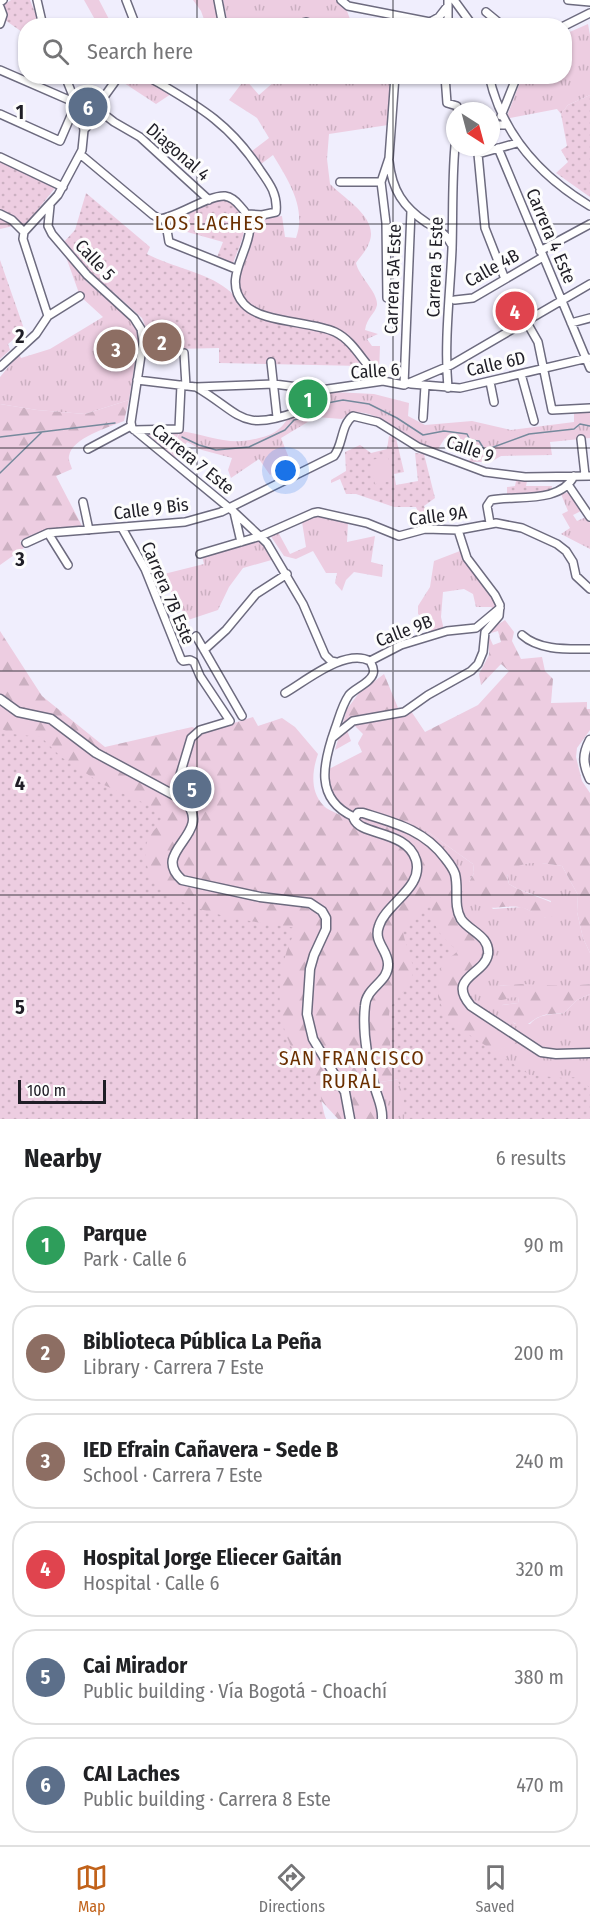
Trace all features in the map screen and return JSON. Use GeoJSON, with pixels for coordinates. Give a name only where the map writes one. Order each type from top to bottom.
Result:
{"type":"FeatureCollection","features":[{"type":"Feature","properties":{"kind":"main road"},"geometry":{"type":"LineString","coordinates":[[0,699],[18,712],[51,719],[96,753],[174,795],[188,805],[194,819],[192,828],[172,858],[173,869],[179,877],[188,882],[317,906],[324,915],[326,929],[310,969],[307,1014],[313,1039],[344,1089],[350,1119]]}},
{"type":"Feature","properties":{"kind":"main road"},"geometry":{"type":"LineString","coordinates":[[590,740],[584,765],[590,778]]}},
{"type":"Feature","properties":{"kind":"main road"},"geometry":{"type":"LineString","coordinates":[[382,1119],[382,1108],[375,1089],[367,1047],[365,1003],[370,992],[384,977],[388,968],[387,958],[379,942],[379,926],[382,918],[414,879],[416,861],[411,851],[393,837],[359,826],[354,817],[358,813],[413,830],[437,848],[452,867],[460,916],[465,924],[482,937],[488,950],[484,962],[470,974],[464,983],[464,996],[471,1006],[541,1052],[590,1053]]}},
{"type":"Feature","properties":{"kind":"street"},"geometry":{"type":"LineString","coordinates":[[37,0],[41,18]]}},
{"type":"Feature","properties":{"kind":"street"},"geometry":{"type":"LineString","coordinates":[[126,0],[133,18]]}},
{"type":"Feature","properties":{"kind":"street"},"geometry":{"type":"LineString","coordinates":[[218,0],[221,18]]}},
{"type":"Feature","properties":{"kind":"street"},"geometry":{"type":"LineString","coordinates":[[341,0],[348,6],[410,18]]}},
{"type":"Feature","properties":{"kind":"street"},"geometry":{"type":"LineString","coordinates":[[454,0],[468,18]]}},
{"type":"Feature","properties":{"kind":"street"},"geometry":{"type":"LineString","coordinates":[[568,0],[590,2]]}},
{"type":"Feature","properties":{"kind":"street"},"geometry":{"type":"LineString","coordinates":[[437,18],[447,4]]}},
{"type":"Feature","properties":{"kind":"street"},"geometry":{"type":"LineString","coordinates":[[0,7],[3,15],[0,24]]}},
{"type":"Feature","properties":{"kind":"street"},"geometry":{"type":"LineString","coordinates":[[486,12],[493,18]]}},
{"type":"Feature","properties":{"kind":"street"},"geometry":{"type":"LineString","coordinates":[[572,22],[590,13]]}},
{"type":"Feature","properties":{"kind":"street"},"geometry":{"type":"LineString","coordinates":[[0,70],[18,78]]}},
{"type":"Feature","properties":{"kind":"street"},"geometry":{"type":"LineString","coordinates":[[31,84],[76,104]]}},
{"type":"Feature","properties":{"kind":"street"},"geometry":{"type":"LineString","coordinates":[[48,316],[23,239],[24,232],[50,206],[63,187],[80,154],[84,130],[68,84]]}},
{"type":"Feature","properties":{"kind":"street"},"geometry":{"type":"LineString","coordinates":[[84,130],[113,84]]}},
{"type":"Feature","properties":{"kind":"street"},"geometry":{"type":"LineString","coordinates":[[160,84],[201,108],[223,125],[248,151],[273,188],[276,197],[276,212],[262,215],[247,214]]}},
{"type":"Feature","properties":{"kind":"street"},"geometry":{"type":"LineString","coordinates":[[394,84],[389,158],[394,187],[399,198],[411,211],[443,233],[452,247]]}},
{"type":"Feature","properties":{"kind":"street"},"geometry":{"type":"LineString","coordinates":[[446,84],[447,102]]}},
{"type":"Feature","properties":{"kind":"street"},"geometry":{"type":"LineString","coordinates":[[491,84],[501,116],[517,143],[549,175],[588,205],[590,213]]}},
{"type":"Feature","properties":{"kind":"street"},"geometry":{"type":"LineString","coordinates":[[501,116],[514,84]]}},
{"type":"Feature","properties":{"kind":"street"},"geometry":{"type":"LineString","coordinates":[[0,114],[60,141],[76,104]]}},
{"type":"Feature","properties":{"kind":"street","name":"Diagonal 4"},"geometry":{"type":"LineString","coordinates":[[96,108],[140,137],[209,200]]}},
{"type":"Feature","properties":{"kind":"street"},"geometry":{"type":"LineString","coordinates":[[500,125],[506,125]]}},
{"type":"Feature","properties":{"kind":"street"},"geometry":{"type":"LineString","coordinates":[[500,147],[517,143]]}},
{"type":"Feature","properties":{"kind":"street","name":"Carrera 4 Este"},"geometry":{"type":"LineString","coordinates":[[500,153],[561,301],[588,358],[590,368]]}},
{"type":"Feature","properties":{"kind":"street"},"geometry":{"type":"LineString","coordinates":[[80,154],[160,219],[218,197],[227,196],[236,202],[247,214],[250,224],[250,234],[236,269],[235,288],[246,306],[261,314],[335,332],[346,340],[372,372],[383,381]]}},
{"type":"Feature","properties":{"kind":"street","name":"Carrera 5 Este"},"geometry":{"type":"LineString","coordinates":[[448,388],[454,156]]}},
{"type":"Feature","properties":{"kind":"street"},"geometry":{"type":"LineString","coordinates":[[478,156],[485,228],[505,279]]}},
{"type":"Feature","properties":{"kind":"street"},"geometry":{"type":"LineString","coordinates":[[0,157],[63,187]]}},
{"type":"Feature","properties":{"kind":"street"},"geometry":{"type":"LineString","coordinates":[[387,298],[386,223],[381,182],[389,158]]}},
{"type":"Feature","properties":{"kind":"street"},"geometry":{"type":"LineString","coordinates":[[340,182],[381,182]]}},
{"type":"Feature","properties":{"kind":"street","name":"Calle 5"},"geometry":{"type":"LineString","coordinates":[[50,206],[48,226],[52,234],[87,275],[140,325]]}},
{"type":"Feature","properties":{"kind":"street","name":"Carrera 5A Este"},"geometry":{"type":"LineString","coordinates":[[406,384],[411,211]]}},
{"type":"Feature","properties":{"kind":"street"},"geometry":{"type":"LineString","coordinates":[[0,213],[12,220],[24,232]]}},
{"type":"Feature","properties":{"kind":"street"},"geometry":{"type":"LineString","coordinates":[[165,218],[169,242],[236,269]]}},
{"type":"Feature","properties":{"kind":"street","name":"Calle 4B"},"geometry":{"type":"LineString","coordinates":[[455,300],[473,298],[590,224]]}},
{"type":"Feature","properties":{"kind":"street","name":"Calle 6"},"geometry":{"type":"LineString","coordinates":[[137,380],[196,387],[274,384],[329,390],[383,381],[406,384],[447,367],[590,284]]}},
{"type":"Feature","properties":{"kind":"street"},"geometry":{"type":"LineString","coordinates":[[0,367],[36,334],[48,316],[80,296]]}},
{"type":"Feature","properties":{"kind":"street"},"geometry":{"type":"LineString","coordinates":[[571,322],[590,318]]}},
{"type":"Feature","properties":{"kind":"street"},"geometry":{"type":"LineString","coordinates":[[526,321],[538,342],[552,410],[590,408]]}},
{"type":"Feature","properties":{"kind":"street","name":"Carrera 7 Este"},"geometry":{"type":"LineString","coordinates":[[140,325],[143,342],[133,428],[261,536],[273,550],[287,574],[309,615],[325,655],[331,661],[336,662]]}},
{"type":"Feature","properties":{"kind":"street"},"geometry":{"type":"LineString","coordinates":[[88,449],[133,428],[179,429],[184,353]]}},
{"type":"Feature","properties":{"kind":"street","name":"Calle 6D"},"geometry":{"type":"LineString","coordinates":[[406,384],[448,388],[490,381],[588,358]]}},
{"type":"Feature","properties":{"kind":"street"},"geometry":{"type":"LineString","coordinates":[[272,362],[277,417]]}},
{"type":"Feature","properties":{"kind":"street"},"geometry":{"type":"LineString","coordinates":[[521,374],[534,421]]}},
{"type":"Feature","properties":{"kind":"street"},"geometry":{"type":"LineString","coordinates":[[490,381],[494,402]]}},
{"type":"Feature","properties":{"kind":"street"},"geometry":{"type":"LineString","coordinates":[[423,418],[425,386]]}},
{"type":"Feature","properties":{"kind":"street"},"geometry":{"type":"LineString","coordinates":[[196,387],[243,419],[259,421],[299,411]]}},
{"type":"Feature","properties":{"kind":"street","name":"Calle 9"},"geometry":{"type":"LineString","coordinates":[[350,418],[355,416],[373,420],[418,447],[485,472],[525,477],[587,476]]}},
{"type":"Feature","properties":{"kind":"street","name":"Calle 9 Bis"},"geometry":{"type":"LineString","coordinates":[[26,543],[48,533],[185,522],[231,510],[330,458],[338,451],[350,418]]}},
{"type":"Feature","properties":{"kind":"street"},"geometry":{"type":"LineString","coordinates":[[581,439],[587,476]]}},
{"type":"Feature","properties":{"kind":"street"},"geometry":{"type":"LineString","coordinates":[[489,523],[487,506],[492,500],[542,495],[560,490],[569,486],[574,476]]}},
{"type":"Feature","properties":{"kind":"street"},"geometry":{"type":"LineString","coordinates":[[569,486],[590,517]]}},
{"type":"Feature","properties":{"kind":"street"},"geometry":{"type":"LineString","coordinates":[[83,502],[89,530]]}},
{"type":"Feature","properties":{"kind":"street","name":"Carrera 7 Este"},"geometry":{"type":"LineString","coordinates":[[231,510],[241,542]]}},
{"type":"Feature","properties":{"kind":"street","name":"Calle 9A"},"geometry":{"type":"LineString","coordinates":[[200,554],[261,536],[318,512],[368,523],[399,536],[425,529],[458,530],[489,523],[505,524],[522,528],[557,544],[568,554],[576,576],[590,589]]}},
{"type":"Feature","properties":{"kind":"street","name":"Carrera 7B Este"},"geometry":{"type":"LineString","coordinates":[[122,528],[145,569],[180,658],[183,661],[194,662],[200,676],[230,721],[200,730],[191,738],[174,795]]}},
{"type":"Feature","properties":{"kind":"street"},"geometry":{"type":"LineString","coordinates":[[332,738],[353,721],[401,713],[475,668],[482,656],[485,632],[497,618],[500,608],[495,595],[476,572],[464,552],[458,530]]}},
{"type":"Feature","properties":{"kind":"street"},"geometry":{"type":"LineString","coordinates":[[48,533],[68,565]]}},
{"type":"Feature","properties":{"kind":"street"},"geometry":{"type":"LineString","coordinates":[[204,650],[233,622],[256,594],[287,574]]}},
{"type":"Feature","properties":{"kind":"street","name":"Calle 9B"},"geometry":{"type":"LineString","coordinates":[[285,693],[336,662],[365,658],[370,661],[401,645],[447,631],[476,628],[500,608]]}},
{"type":"Feature","properties":{"kind":"street"},"geometry":{"type":"LineString","coordinates":[[522,635],[543,645],[590,649]]}},
{"type":"Feature","properties":{"kind":"street"},"geometry":{"type":"LineString","coordinates":[[196,636],[242,716]]}},
{"type":"Feature","properties":{"kind":"street"},"geometry":{"type":"LineString","coordinates":[[354,817],[338,808],[327,788],[324,771],[332,738],[348,696],[373,674],[370,661]]}},
{"type":"Feature","properties":{"kind":"green space"},"geometry":{"type":"Polygon","coordinates":[[[11,0],[30,0],[37,18],[18,18],[18,29],[5,20],[0,30],[0,8],[11,0]]]}},
{"type":"Feature","properties":{"kind":"green space"},"geometry":{"type":"Polygon","coordinates":[[[84,0],[99,0],[108,18],[94,18],[84,0]]]}},
{"type":"Feature","properties":{"kind":"green space"},"geometry":{"type":"Polygon","coordinates":[[[193,0],[215,0],[219,18],[204,18],[193,0]]]}},
{"type":"Feature","properties":{"kind":"green space"},"geometry":{"type":"Polygon","coordinates":[[[223,0],[336,0],[347,11],[350,18],[227,18],[223,0]]]}},
{"type":"Feature","properties":{"kind":"green space"},"geometry":{"type":"Polygon","coordinates":[[[588,24],[590,95],[568,105],[561,114],[557,109],[510,118],[507,116],[519,84],[572,84],[572,31],[588,24]]]}},
{"type":"Feature","properties":{"kind":"green space"},"geometry":{"type":"Polygon","coordinates":[[[126,84],[161,84],[159,87],[171,94],[156,104],[126,84]]]}},
{"type":"Feature","properties":{"kind":"green space"},"geometry":{"type":"Polygon","coordinates":[[[241,84],[249,84],[259,95],[272,84],[393,84],[388,125],[329,134],[327,159],[330,184],[358,209],[369,225],[371,234],[369,243],[356,263],[377,300],[376,308],[365,330],[378,334],[367,339],[372,346],[380,346],[379,372],[334,329],[262,312],[248,304],[241,294],[239,283],[241,271],[255,219],[282,216],[285,237],[296,238],[299,227],[298,205],[273,155],[261,164],[252,151],[269,138],[257,118],[229,100],[241,84]]]}},
{"type":"Feature","properties":{"kind":"green space"},"geometry":{"type":"Polygon","coordinates":[[[590,95],[590,197],[556,173],[568,162],[561,150],[567,146],[561,114],[568,105],[590,95]]]}},
{"type":"Feature","properties":{"kind":"green space"},"geometry":{"type":"Polygon","coordinates":[[[0,160],[55,188],[27,223],[0,229],[0,160]]]}},
{"type":"Feature","properties":{"kind":"green space"},"geometry":{"type":"Polygon","coordinates":[[[86,193],[150,247],[147,254],[219,283],[252,315],[329,334],[348,348],[362,366],[219,363],[219,348],[175,349],[176,338],[148,333],[142,318],[85,267],[63,243],[75,230],[86,193]]]}},
{"type":"Feature","properties":{"kind":"green space"},"geometry":{"type":"Polygon","coordinates":[[[223,199],[234,203],[244,217],[243,235],[233,263],[217,257],[223,242],[173,228],[170,223],[223,199]]]}},
{"type":"Feature","properties":{"kind":"green space"},"geometry":{"type":"Polygon","coordinates":[[[66,257],[87,282],[132,320],[140,330],[129,400],[85,414],[0,404],[0,377],[19,354],[21,358],[50,349],[103,317],[80,296],[66,257]]]}},
{"type":"Feature","properties":{"kind":"green space"},"geometry":{"type":"Polygon","coordinates":[[[0,260],[23,326],[20,334],[8,344],[10,350],[0,359],[0,260]]]}},
{"type":"Feature","properties":{"kind":"green space"},"geometry":{"type":"Polygon","coordinates":[[[334,392],[374,394],[409,403],[408,416],[425,425],[472,421],[511,430],[574,422],[574,413],[590,412],[590,438],[550,442],[552,455],[501,456],[491,462],[468,462],[473,455],[445,438],[438,449],[423,445],[380,419],[361,413],[351,414],[342,419],[316,417],[281,438],[291,463],[270,475],[259,459],[231,478],[228,470],[232,458],[202,450],[187,442],[176,458],[171,455],[180,431],[228,441],[259,438],[273,433],[290,418],[310,409],[315,399],[334,392]]]}},
{"type":"Feature","properties":{"kind":"green space"},"geometry":{"type":"Polygon","coordinates":[[[129,400],[124,421],[92,434],[77,444],[69,456],[72,469],[56,476],[82,526],[50,530],[27,537],[20,541],[24,548],[0,565],[0,404],[85,414],[129,400]]]}},
{"type":"Feature","properties":{"kind":"green space"},"geometry":{"type":"Polygon","coordinates":[[[179,432],[171,455],[146,433],[179,432]]]}},
{"type":"Feature","properties":{"kind":"green space"},"geometry":{"type":"Polygon","coordinates":[[[389,436],[396,438],[404,472],[394,474],[396,485],[418,481],[415,453],[424,454],[435,498],[424,506],[434,526],[424,526],[416,507],[394,507],[356,494],[346,494],[340,479],[331,483],[331,480],[346,471],[345,452],[360,445],[371,453],[387,449],[389,436]]]}},
{"type":"Feature","properties":{"kind":"green space"},"geometry":{"type":"Polygon","coordinates":[[[388,457],[392,481],[375,484],[370,460],[388,457]]]}},
{"type":"Feature","properties":{"kind":"green space"},"geometry":{"type":"Polygon","coordinates":[[[516,481],[527,481],[526,486],[552,486],[551,492],[507,495],[507,487],[515,486],[516,481]]]}},
{"type":"Feature","properties":{"kind":"green space"},"geometry":{"type":"Polygon","coordinates":[[[569,492],[581,511],[573,515],[577,521],[586,517],[590,521],[590,549],[561,534],[570,528],[562,514],[568,511],[561,494],[569,492]]]}},
{"type":"Feature","properties":{"kind":"green space"},"geometry":{"type":"Polygon","coordinates":[[[317,515],[348,522],[347,542],[375,536],[371,562],[383,565],[382,577],[354,572],[346,580],[342,591],[335,583],[337,573],[326,573],[313,551],[296,559],[284,556],[270,535],[278,532],[290,554],[306,547],[302,522],[317,515]]]}},
{"type":"Feature","properties":{"kind":"green space"},"geometry":{"type":"Polygon","coordinates":[[[259,540],[275,559],[243,568],[229,587],[218,610],[188,620],[160,575],[204,564],[202,556],[259,540]]]}},
{"type":"Feature","properties":{"kind":"green space"},"geometry":{"type":"Polygon","coordinates":[[[460,551],[498,607],[495,610],[491,607],[476,607],[473,594],[464,589],[443,592],[441,617],[444,630],[432,634],[425,620],[418,614],[418,606],[430,587],[434,561],[460,551]]]}},
{"type":"Feature","properties":{"kind":"green space"},"geometry":{"type":"Polygon","coordinates":[[[505,620],[514,632],[512,641],[521,659],[542,657],[545,671],[553,679],[551,703],[587,702],[587,709],[590,709],[590,730],[577,748],[576,757],[582,781],[590,793],[590,953],[583,938],[577,912],[578,895],[562,866],[540,863],[525,864],[507,875],[509,884],[562,909],[557,914],[549,918],[516,907],[482,907],[468,899],[469,882],[474,873],[473,864],[428,832],[419,829],[441,847],[453,862],[462,914],[490,946],[492,953],[489,963],[469,981],[465,991],[471,1001],[526,1040],[429,1075],[380,1082],[387,1112],[386,1119],[338,1119],[293,1070],[0,1119],[0,631],[42,696],[105,747],[192,727],[205,732],[253,717],[258,726],[282,718],[295,727],[318,754],[314,767],[316,794],[325,807],[340,815],[345,810],[332,791],[329,769],[362,752],[358,743],[363,734],[354,725],[347,730],[351,741],[335,750],[347,709],[359,693],[384,674],[401,715],[411,711],[425,732],[478,705],[509,671],[501,664],[481,685],[479,674],[489,655],[489,636],[493,645],[501,642],[498,631],[491,633],[505,620]]]}},
{"type":"Feature","properties":{"kind":"green space"},"geometry":{"type":"Polygon","coordinates":[[[0,728],[12,734],[41,737],[61,757],[104,785],[155,808],[167,818],[149,838],[146,856],[154,881],[169,894],[211,912],[297,928],[282,970],[281,1016],[293,1050],[318,1087],[326,1119],[0,1119],[0,728]]]}},
{"type":"Feature","properties":{"kind":"green space"},"geometry":{"type":"Polygon","coordinates":[[[416,826],[473,864],[474,873],[469,882],[493,909],[522,907],[546,918],[551,901],[509,884],[507,874],[525,864],[540,863],[562,866],[578,895],[577,912],[583,938],[590,953],[590,984],[568,987],[498,986],[519,998],[518,1003],[502,1005],[507,1016],[515,1024],[530,1024],[541,1016],[564,1013],[577,1000],[590,994],[590,1048],[560,1051],[537,1047],[481,1011],[466,995],[465,919],[416,826]]]}},
{"type":"Feature","properties":{"kind":"green space"},"geometry":{"type":"Polygon","coordinates":[[[431,897],[434,922],[437,928],[458,951],[446,961],[440,970],[438,997],[445,1015],[459,1028],[530,1075],[577,1077],[590,1088],[590,1119],[404,1119],[403,1096],[391,1056],[389,1015],[393,1004],[410,983],[412,977],[411,960],[403,932],[431,897]]]}},
{"type":"Feature","properties":{"kind":"green space"},"geometry":{"type":"Polygon","coordinates":[[[521,984],[570,986],[590,984],[590,994],[577,1000],[564,1013],[548,1014],[521,1026],[497,1011],[496,1006],[518,1003],[519,998],[499,1000],[492,993],[493,989],[498,986],[521,984]]]}},
{"type":"Feature","properties":{"kind":"green space"},"geometry":{"type":"Polygon","coordinates":[[[518,1042],[536,1052],[552,1057],[590,1057],[590,1119],[386,1119],[387,1112],[380,1082],[429,1075],[518,1042]]]}},
{"type":"Feature","properties":{"kind":"waterway"},"geometry":{"type":"LineString","coordinates":[[182,437],[216,450],[249,447],[285,430],[294,420],[308,416],[313,409],[322,404],[343,400],[369,404],[423,435],[444,431],[467,434],[470,440],[479,441],[484,449],[529,434],[574,429],[580,424],[590,426]]}},
{"type":"Feature","properties":{"kind":"waterway"},"geometry":{"type":"LineString","coordinates":[[0,437],[115,423]]}},
{"type":"Feature","properties":{"kind":"waterway"},"geometry":{"type":"LineString","coordinates":[[0,473],[42,432]]}},
{"type":"Feature","properties":{"kind":"place","name":"CAI Laches"},"geometry":{"type":"Point","coordinates":[88,107]}},
{"type":"Feature","properties":{"kind":"place","name":"Hospital Jorge Eliecer Gaitán"},"geometry":{"type":"Point","coordinates":[515,311]}},
{"type":"Feature","properties":{"kind":"place","name":"Biblioteca Pública La Peña"},"geometry":{"type":"Point","coordinates":[162,342]}},
{"type":"Feature","properties":{"kind":"place","name":"IED Efrain Cañavera - Sede B"},"geometry":{"type":"Point","coordinates":[116,349]}},
{"type":"Feature","properties":{"kind":"place","name":"Parque"},"geometry":{"type":"Point","coordinates":[308,399]}},
{"type":"Feature","properties":{"kind":"place","name":"Cai Mirador"},"geometry":{"type":"Point","coordinates":[192,789]}},
{"type":"Feature","properties":{"kind":"district","name":"LOS LACHES"},"geometry":{"type":"Point","coordinates":[210,223]}},
{"type":"Feature","properties":{"kind":"district","name":"SAN FRANCISCO RURAL"},"geometry":{"type":"Point","coordinates":[352,1070]}}]}
